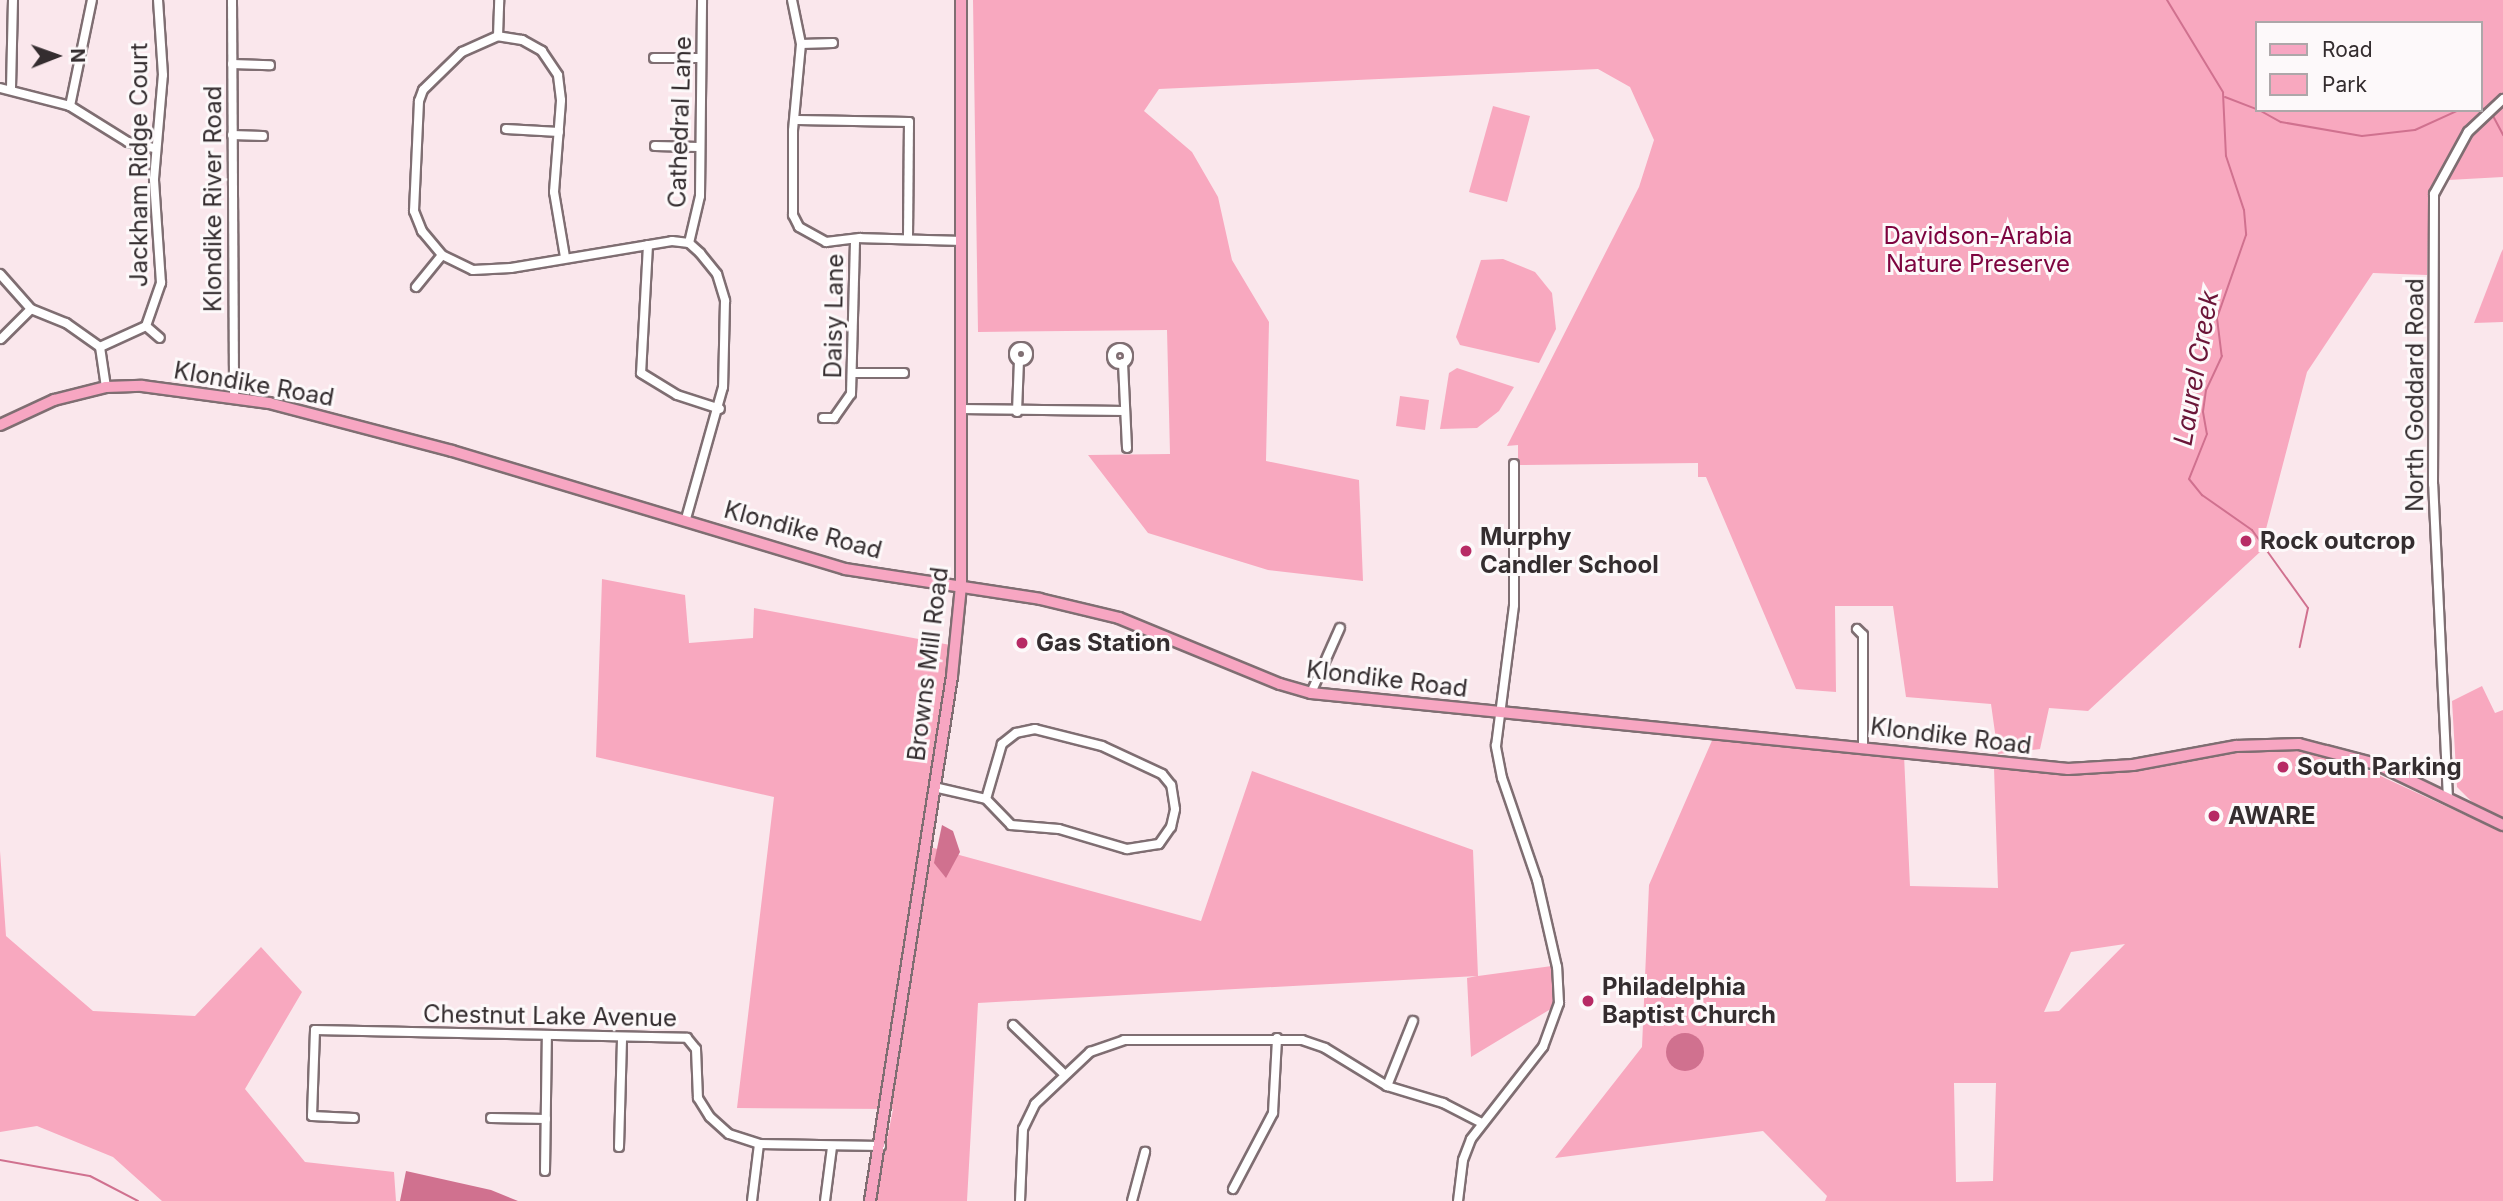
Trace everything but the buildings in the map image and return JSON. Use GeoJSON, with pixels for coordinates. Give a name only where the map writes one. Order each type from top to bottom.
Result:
{"type":"FeatureCollection","features":[{"type":"Feature","properties":{"kind":"main road","name":"Browns Mill Road"},"geometry":{"type":"LineString","coordinates":[[870,1201],[881,1146],[961,586],[958,241],[961,0]]}},
{"type":"Feature","properties":{"kind":"main road","name":"Klondike Road"},"geometry":{"type":"LineString","coordinates":[[0,425],[54,400],[106,387],[142,386],[234,398],[302,410],[686,519],[845,569],[961,586],[1119,618],[1279,684],[1311,693],[1499,714],[1863,746],[2068,769],[2133,765],[2236,746],[2300,744],[2376,764],[2503,825]]}},
{"type":"Feature","properties":{"kind":"street"},"geometry":{"type":"LineString","coordinates":[[11,88],[13,0]]}},
{"type":"Feature","properties":{"kind":"street"},"geometry":{"type":"LineString","coordinates":[[70,106],[92,0]]}},
{"type":"Feature","properties":{"kind":"street","name":"Jackham Ridge Court"},"geometry":{"type":"LineString","coordinates":[[146,327],[161,283],[155,148],[163,75],[158,0]]}},
{"type":"Feature","properties":{"kind":"street","name":"Klondike River Road"},"geometry":{"type":"LineString","coordinates":[[232,0],[234,398]]}},
{"type":"Feature","properties":{"kind":"street"},"geometry":{"type":"LineString","coordinates":[[498,36],[499,0]]}},
{"type":"Feature","properties":{"kind":"street","name":"Cathedral Lane"},"geometry":{"type":"LineString","coordinates":[[688,243],[700,204],[702,0]]}},
{"type":"Feature","properties":{"kind":"street"},"geometry":{"type":"LineString","coordinates":[[792,0],[801,44],[797,120],[793,131],[795,221],[817,241],[958,241]]}},
{"type":"Feature","properties":{"kind":"street"},"geometry":{"type":"LineString","coordinates":[[565,257],[554,192],[561,91],[553,62],[522,40],[498,36],[462,52],[423,90],[419,101],[414,211],[422,231],[442,255],[482,270],[648,245],[688,243],[717,274],[725,301],[720,409],[686,519]]}},
{"type":"Feature","properties":{"kind":"street"},"geometry":{"type":"LineString","coordinates":[[801,44],[833,43]]}},
{"type":"Feature","properties":{"kind":"street"},"geometry":{"type":"LineString","coordinates":[[654,58],[701,58]]}},
{"type":"Feature","properties":{"kind":"street"},"geometry":{"type":"LineString","coordinates":[[232,64],[270,65]]}},
{"type":"Feature","properties":{"kind":"street"},"geometry":{"type":"LineString","coordinates":[[0,88],[11,88],[70,106],[128,142],[155,148]]}},
{"type":"Feature","properties":{"kind":"street","name":"North Goddard Road"},"geometry":{"type":"LineString","coordinates":[[2448,799],[2433,484],[2434,194],[2468,132],[2503,99]]}},
{"type":"Feature","properties":{"kind":"street"},"geometry":{"type":"LineString","coordinates":[[797,120],[909,122],[908,239]]}},
{"type":"Feature","properties":{"kind":"street"},"geometry":{"type":"LineString","coordinates":[[506,128],[559,132]]}},
{"type":"Feature","properties":{"kind":"street"},"geometry":{"type":"LineString","coordinates":[[232,135],[263,136]]}},
{"type":"Feature","properties":{"kind":"street"},"geometry":{"type":"LineString","coordinates":[[655,146],[699,147]]}},
{"type":"Feature","properties":{"kind":"street","name":"Daisy Lane"},"geometry":{"type":"LineString","coordinates":[[823,418],[834,418],[845,406],[852,373],[855,240]]}},
{"type":"Feature","properties":{"kind":"street"},"geometry":{"type":"LineString","coordinates":[[648,245],[641,373],[677,395],[720,409]]}},
{"type":"Feature","properties":{"kind":"street"},"geometry":{"type":"LineString","coordinates":[[416,287],[442,255]]}},
{"type":"Feature","properties":{"kind":"street"},"geometry":{"type":"LineString","coordinates":[[0,274],[31,309],[66,323],[100,347],[106,387]]}},
{"type":"Feature","properties":{"kind":"street"},"geometry":{"type":"LineString","coordinates":[[1,339],[31,309]]}},
{"type":"Feature","properties":{"kind":"street"},"geometry":{"type":"LineString","coordinates":[[100,347],[146,327],[160,338]]}},
{"type":"Feature","properties":{"kind":"street"},"geometry":{"type":"LineString","coordinates":[[1017,412],[1019,361]]}},
{"type":"Feature","properties":{"kind":"street"},"geometry":{"type":"LineString","coordinates":[[1123,363],[1127,448]]}},
{"type":"Feature","properties":{"kind":"street"},"geometry":{"type":"LineString","coordinates":[[852,373],[904,373]]}},
{"type":"Feature","properties":{"kind":"street"},"geometry":{"type":"LineString","coordinates":[[961,409],[1017,412],[1125,411]]}},
{"type":"Feature","properties":{"kind":"street"},"geometry":{"type":"LineString","coordinates":[[1458,1201],[1463,1160],[1480,1122],[1543,1047],[1559,1003],[1557,967],[1537,880],[1502,778],[1496,746],[1514,606],[1514,464]]}},
{"type":"Feature","properties":{"kind":"street"},"geometry":{"type":"LineString","coordinates":[[1311,693],[1340,628]]}},
{"type":"Feature","properties":{"kind":"street"},"geometry":{"type":"LineString","coordinates":[[1857,629],[1863,635],[1863,746]]}},
{"type":"Feature","properties":{"kind":"street"},"geometry":{"type":"LineString","coordinates":[[934,787],[986,799],[1012,825],[1059,830],[1127,849],[1159,844],[1171,828],[1174,792],[1161,774],[1077,737],[1035,729],[1014,730],[998,753],[986,799]]}},
{"type":"Feature","properties":{"kind":"street"},"geometry":{"type":"LineString","coordinates":[[1387,1086],[1413,1021]]}},
{"type":"Feature","properties":{"kind":"street"},"geometry":{"type":"LineString","coordinates":[[1013,1025],[1064,1074]]}},
{"type":"Feature","properties":{"kind":"street","name":"Chestnut Lake Avenue"},"geometry":{"type":"LineString","coordinates":[[354,1118],[312,1116],[315,1030],[692,1041],[696,1085],[704,1109],[729,1134],[759,1144],[881,1146]]}},
{"type":"Feature","properties":{"kind":"street"},"geometry":{"type":"LineString","coordinates":[[545,1171],[547,1036]]}},
{"type":"Feature","properties":{"kind":"street"},"geometry":{"type":"LineString","coordinates":[[619,1147],[622,1038]]}},
{"type":"Feature","properties":{"kind":"street"},"geometry":{"type":"LineString","coordinates":[[1020,1201],[1021,1147],[1027,1117],[1064,1074],[1090,1052],[1124,1040],[1277,1038],[1325,1048],[1387,1086],[1443,1103],[1480,1122]]}},
{"type":"Feature","properties":{"kind":"street"},"geometry":{"type":"LineString","coordinates":[[1233,1189],[1273,1113],[1277,1038]]}},
{"type":"Feature","properties":{"kind":"street"},"geometry":{"type":"LineString","coordinates":[[491,1118],[546,1119]]}},
{"type":"Feature","properties":{"kind":"street"},"geometry":{"type":"LineString","coordinates":[[752,1201],[759,1144]]}},
{"type":"Feature","properties":{"kind":"street"},"geometry":{"type":"LineString","coordinates":[[825,1201],[832,1147]]}},
{"type":"Feature","properties":{"kind":"street"},"geometry":{"type":"LineString","coordinates":[[1132,1201],[1145,1152]]}},
{"type":"Feature","properties":{"kind":"green space","name":"Davidson-Arabia Nature Preserve"},"geometry":{"type":"Polygon","coordinates":[[[973,0],[2503,0],[2503,177],[2448,180],[2453,171],[2442,171],[2429,196],[2427,275],[2373,273],[2307,372],[2260,552],[2088,711],[2049,708],[2040,749],[1998,754],[1991,704],[1906,697],[1893,606],[1835,606],[1836,692],[1796,689],[1706,477],[1698,477],[1698,463],[1518,465],[1518,445],[1507,446],[1639,187],[1654,140],[1630,87],[1598,69],[1159,89],[1144,111],[1192,152],[1218,197],[1232,260],[1269,322],[1266,461],[1359,480],[1363,581],[1268,570],[1148,533],[1088,455],[1170,454],[1167,330],[978,332],[973,0]]]}},
{"type":"Feature","properties":{"kind":"green space"},"geometry":{"type":"Polygon","coordinates":[[[1493,106],[1530,116],[1507,202],[1469,192],[1493,106]]]}},
{"type":"Feature","properties":{"kind":"green space"},"geometry":{"type":"Polygon","coordinates":[[[2503,249],[2503,322],[2474,323],[2501,253],[2503,249]]]}},
{"type":"Feature","properties":{"kind":"green space"},"geometry":{"type":"Polygon","coordinates":[[[1503,259],[1535,272],[1552,293],[1556,329],[1539,363],[1460,345],[1456,337],[1481,260],[1503,259]]]}},
{"type":"Feature","properties":{"kind":"green space"},"geometry":{"type":"Polygon","coordinates":[[[1457,368],[1514,387],[1499,411],[1477,428],[1440,429],[1449,373],[1457,368]]]}},
{"type":"Feature","properties":{"kind":"green space"},"geometry":{"type":"Polygon","coordinates":[[[1400,396],[1429,400],[1425,430],[1396,426],[1400,396]]]}},
{"type":"Feature","properties":{"kind":"green space"},"geometry":{"type":"Polygon","coordinates":[[[602,579],[685,595],[689,643],[753,638],[754,608],[961,647],[930,847],[1201,921],[1252,771],[1473,850],[1478,976],[1552,966],[1554,1007],[1471,1057],[1467,978],[1477,976],[978,1003],[967,1201],[875,1201],[893,1109],[737,1108],[774,797],[596,757],[602,579]]]}},
{"type":"Feature","properties":{"kind":"green space"},"geometry":{"type":"Polygon","coordinates":[[[2482,686],[2495,713],[2503,710],[2503,1201],[1825,1201],[1827,1196],[1763,1131],[1555,1158],[1642,1047],[1649,885],[1714,736],[1904,755],[1910,886],[1998,888],[1994,768],[2126,766],[2224,746],[2295,747],[2293,751],[2322,751],[2467,816],[2475,805],[2457,787],[2452,701],[2482,686]],[[2125,944],[2071,952],[2044,1012],[2059,1011],[2125,944]],[[1954,1083],[1956,1182],[1993,1181],[1996,1083],[1954,1083]]]}},
{"type":"Feature","properties":{"kind":"green space"},"geometry":{"type":"Polygon","coordinates":[[[0,851],[6,936],[93,1011],[195,1016],[261,947],[302,992],[245,1089],[305,1162],[394,1172],[396,1201],[162,1201],[113,1157],[37,1126],[0,1132],[0,851]]]}},
{"type":"Feature","properties":{"kind":"shaded area"},"geometry":{"type":"Polygon","coordinates":[[[942,825],[953,831],[960,852],[946,878],[934,863],[942,825]]]}},
{"type":"Feature","properties":{"kind":"shaded area"},"geometry":{"type":"Polygon","coordinates":[[[1685,1033],[1699,1038],[1704,1052],[1699,1066],[1685,1071],[1671,1066],[1666,1052],[1671,1038],[1685,1033]]]}},
{"type":"Feature","properties":{"kind":"shaded area"},"geometry":{"type":"Polygon","coordinates":[[[406,1171],[491,1190],[518,1201],[400,1201],[406,1171]]]}},
{"type":"Feature","properties":{"kind":"waterway"},"geometry":{"type":"LineString","coordinates":[[2167,0],[2223,92]]}},
{"type":"Feature","properties":{"kind":"waterway","name":"Laurel Creek"},"geometry":{"type":"LineString","coordinates":[[2223,93],[2226,156],[2244,210],[2246,235],[2217,318],[2222,356],[2206,390],[2203,412],[2207,434],[2189,479],[2202,495],[2252,530],[2308,608],[2300,647]]}},
{"type":"Feature","properties":{"kind":"waterway"},"geometry":{"type":"LineString","coordinates":[[2225,97],[2254,108]]}},
{"type":"Feature","properties":{"kind":"waterway"},"geometry":{"type":"LineString","coordinates":[[2263,112],[2281,122],[2362,136],[2415,130],[2455,112]]}},
{"type":"Feature","properties":{"kind":"waterway"},"geometry":{"type":"LineString","coordinates":[[2492,114],[2503,135]]}},
{"type":"Feature","properties":{"kind":"waterway"},"geometry":{"type":"LineString","coordinates":[[0,1160],[90,1176],[138,1201]]}},
{"type":"Feature","properties":{"kind":"place","name":"Rock outcrop"},"geometry":{"type":"Point","coordinates":[2246,541]}},
{"type":"Feature","properties":{"kind":"place","name":"Murphy Candler School"},"geometry":{"type":"Point","coordinates":[1466,551]}},
{"type":"Feature","properties":{"kind":"place","name":"Gas Station"},"geometry":{"type":"Point","coordinates":[1022,643]}},
{"type":"Feature","properties":{"kind":"place","name":"South Parking"},"geometry":{"type":"Point","coordinates":[2283,767]}},
{"type":"Feature","properties":{"kind":"place","name":"AWARE"},"geometry":{"type":"Point","coordinates":[2214,816]}},
{"type":"Feature","properties":{"kind":"place","name":"Philadelphia Baptist Church"},"geometry":{"type":"Point","coordinates":[1588,1001]}}]}
